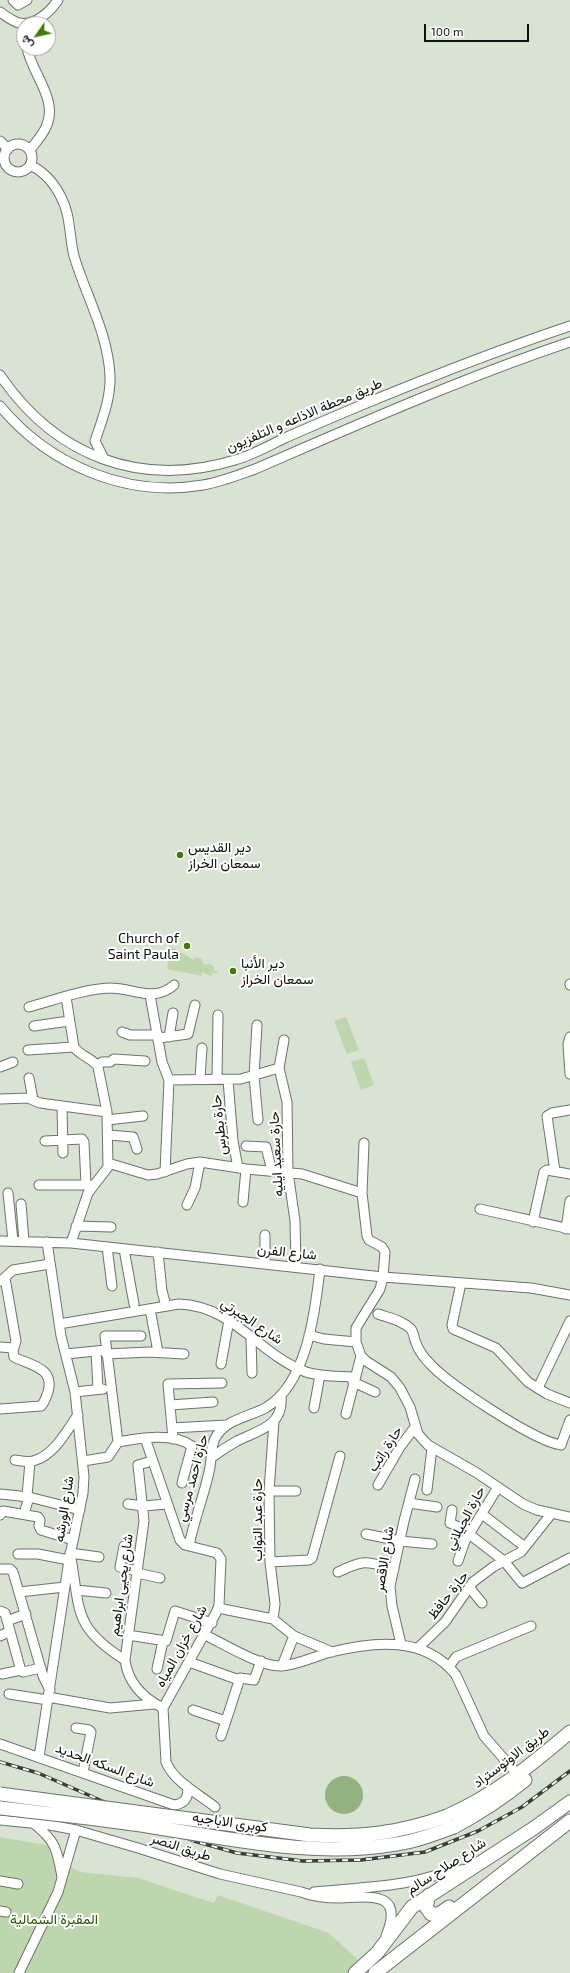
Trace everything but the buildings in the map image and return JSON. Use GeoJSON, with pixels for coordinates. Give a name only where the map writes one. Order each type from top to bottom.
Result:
{"type":"FeatureCollection","features":[{"type":"Feature","properties":{"kind":"highway","name":"طريق الاوتوستراد"},"geometry":{"type":"LineString","coordinates":[[450,1821],[518,1775],[570,1732]]}},
{"type":"Feature","properties":{"kind":"highway","name":"طريق الاوتوستراد"},"geometry":{"type":"LineString","coordinates":[[450,1821],[479,1814],[502,1799],[570,1743]]}},
{"type":"Feature","properties":{"kind":"highway","name":"كوبرى الاباجيه"},"geometry":{"type":"LineString","coordinates":[[0,1793],[310,1835],[338,1837],[381,1834],[450,1821]]}},
{"type":"Feature","properties":{"kind":"highway","name":"شارع صلاح سالم"},"geometry":{"type":"LineString","coordinates":[[355,1973],[377,1953],[412,1907],[468,1869],[518,1839],[570,1802]]}},
{"type":"Feature","properties":{"kind":"highway","name":"كوبرى الاباجيه"},"geometry":{"type":"LineString","coordinates":[[0,1808],[260,1843],[323,1849],[365,1849],[417,1840],[450,1821]]}},
{"type":"Feature","properties":{"kind":"highway"},"geometry":{"type":"LineString","coordinates":[[375,1973],[570,1821]]}},
{"type":"Feature","properties":{"kind":"highway"},"geometry":{"type":"LineString","coordinates":[[428,1895],[426,1907],[431,1914],[435,1915],[468,1894],[482,1890]]}},
{"type":"Feature","properties":{"kind":"street"},"geometry":{"type":"LineString","coordinates":[[13,0],[18,4],[27,0]]}},
{"type":"Feature","properties":{"kind":"street"},"geometry":{"type":"LineString","coordinates":[[43,16],[58,0]]}},
{"type":"Feature","properties":{"kind":"street"},"geometry":{"type":"LineString","coordinates":[[0,12],[16,21]]}},
{"type":"Feature","properties":{"kind":"street"},"geometry":{"type":"LineString","coordinates":[[29,56],[32,66],[45,92],[49,110],[47,126],[30,150]]}},
{"type":"Feature","properties":{"kind":"street"},"geometry":{"type":"LineString","coordinates":[[0,141],[8,149]]}},
{"type":"Feature","properties":{"kind":"street"},"geometry":{"type":"LineString","coordinates":[[21,144],[30,150],[32,156],[30,165],[24,171],[17,172],[10,169],[3,163],[8,149],[14,145],[21,144]]}},
{"type":"Feature","properties":{"kind":"street"},"geometry":{"type":"LineString","coordinates":[[30,165],[46,175],[58,190],[65,206],[70,223],[74,257],[106,346],[110,371],[110,390],[95,441],[104,460]]}},
{"type":"Feature","properties":{"kind":"street","name":"طريق محطة الاذاعه و التلفزيون"},"geometry":{"type":"LineString","coordinates":[[0,375],[18,399],[38,421],[62,439],[80,449],[104,460],[126,466],[154,470],[181,470],[222,464],[249,455],[356,407],[527,340],[570,326]]}},
{"type":"Feature","properties":{"kind":"street"},"geometry":{"type":"LineString","coordinates":[[527,340],[531,355]]}},
{"type":"Feature","properties":{"kind":"street"},"geometry":{"type":"LineString","coordinates":[[0,406],[23,431],[45,448],[71,464],[98,476],[124,483],[148,487],[202,485],[227,480],[321,440],[531,355],[570,342]]}},
{"type":"Feature","properties":{"kind":"street"},"geometry":{"type":"LineString","coordinates":[[316,425],[313,429],[313,435],[316,439],[321,440]]}},
{"type":"Feature","properties":{"kind":"street"},"geometry":{"type":"LineString","coordinates":[[80,449],[95,441]]}},
{"type":"Feature","properties":{"kind":"street"},"geometry":{"type":"LineString","coordinates":[[201,468],[202,485]]}},
{"type":"Feature","properties":{"kind":"street"},"geometry":{"type":"LineString","coordinates":[[30,1007],[108,988],[120,988],[150,995],[163,993],[174,986]]}},
{"type":"Feature","properties":{"kind":"street"},"geometry":{"type":"LineString","coordinates":[[150,995],[162,1062],[169,1080],[165,1172]]}},
{"type":"Feature","properties":{"kind":"street"},"geometry":{"type":"LineString","coordinates":[[39,1185],[90,1185],[105,1172],[108,1163],[107,1116],[97,1065],[82,1055],[74,1047],[66,997]]}},
{"type":"Feature","properties":{"kind":"street"},"geometry":{"type":"LineString","coordinates":[[122,1032],[136,1036],[158,1037],[188,1034],[195,1005]]}},
{"type":"Feature","properties":{"kind":"street"},"geometry":{"type":"LineString","coordinates":[[169,1037],[173,1013]]}},
{"type":"Feature","properties":{"kind":"street"},"geometry":{"type":"LineString","coordinates":[[217,1079],[218,1014]]}},
{"type":"Feature","properties":{"kind":"street"},"geometry":{"type":"LineString","coordinates":[[34,1026],[69,1021]]}},
{"type":"Feature","properties":{"kind":"street"},"geometry":{"type":"LineString","coordinates":[[257,1025],[254,1076],[258,1120]]}},
{"type":"Feature","properties":{"kind":"street"},"geometry":{"type":"LineString","coordinates":[[570,1037],[568,1044],[570,1074]]}},
{"type":"Feature","properties":{"kind":"street","name":"حارة سعيد ايليه"},"geometry":{"type":"LineString","coordinates":[[284,1040],[279,1068],[287,1102],[288,1172],[295,1221],[296,1267]]}},
{"type":"Feature","properties":{"kind":"street"},"geometry":{"type":"LineString","coordinates":[[28,1050],[74,1047]]}},
{"type":"Feature","properties":{"kind":"street"},"geometry":{"type":"LineString","coordinates":[[200,1078],[202,1048]]}},
{"type":"Feature","properties":{"kind":"street"},"geometry":{"type":"LineString","coordinates":[[97,1065],[102,1062],[110,1062],[114,1058],[145,1061]]}},
{"type":"Feature","properties":{"kind":"street"},"geometry":{"type":"LineString","coordinates":[[0,1067],[13,1062]]}},
{"type":"Feature","properties":{"kind":"street"},"geometry":{"type":"LineString","coordinates":[[169,1080],[200,1078],[228,1080],[254,1076],[279,1068]]}},
{"type":"Feature","properties":{"kind":"street"},"geometry":{"type":"LineString","coordinates":[[29,1078],[33,1100]]}},
{"type":"Feature","properties":{"kind":"street","name":"حارة بطرس"},"geometry":{"type":"LineString","coordinates":[[228,1080],[233,1141],[242,1169],[243,1202]]}},
{"type":"Feature","properties":{"kind":"street"},"geometry":{"type":"LineString","coordinates":[[0,1099],[33,1100],[107,1116],[143,1116]]}},
{"type":"Feature","properties":{"kind":"street"},"geometry":{"type":"LineString","coordinates":[[62,1106],[62,1153]]}},
{"type":"Feature","properties":{"kind":"street"},"geometry":{"type":"LineString","coordinates":[[555,1171],[547,1116],[552,1113],[570,1110]]}},
{"type":"Feature","properties":{"kind":"street"},"geometry":{"type":"LineString","coordinates":[[108,1135],[133,1137],[137,1149]]}},
{"type":"Feature","properties":{"kind":"street"},"geometry":{"type":"LineString","coordinates":[[44,1141],[80,1138],[84,1142],[90,1185],[71,1243]]}},
{"type":"Feature","properties":{"kind":"street"},"geometry":{"type":"LineString","coordinates":[[364,1143],[362,1193],[368,1238],[384,1250],[383,1277],[380,1288],[359,1320],[355,1335],[361,1356],[366,1361],[391,1377],[400,1388],[410,1407],[415,1427],[423,1440],[432,1448],[466,1466],[523,1504],[570,1517]]}},
{"type":"Feature","properties":{"kind":"street"},"geometry":{"type":"LineString","coordinates":[[246,1146],[266,1147],[272,1171]]}},
{"type":"Feature","properties":{"kind":"street"},"geometry":{"type":"LineString","coordinates":[[108,1163],[148,1175],[165,1172],[187,1164],[200,1162],[242,1169],[288,1172],[302,1174],[362,1193]]}},
{"type":"Feature","properties":{"kind":"street"},"geometry":{"type":"LineString","coordinates":[[187,1205],[195,1188],[200,1162]]}},
{"type":"Feature","properties":{"kind":"street"},"geometry":{"type":"LineString","coordinates":[[533,1222],[544,1172],[547,1170],[570,1174]]}},
{"type":"Feature","properties":{"kind":"street"},"geometry":{"type":"LineString","coordinates":[[8,1193],[13,1241]]}},
{"type":"Feature","properties":{"kind":"street"},"geometry":{"type":"LineString","coordinates":[[480,1209],[568,1229],[570,1201]]}},
{"type":"Feature","properties":{"kind":"street"},"geometry":{"type":"LineString","coordinates":[[21,1204],[24,1241]]}},
{"type":"Feature","properties":{"kind":"street"},"geometry":{"type":"LineString","coordinates":[[76,1226],[111,1227]]}},
{"type":"Feature","properties":{"kind":"street"},"geometry":{"type":"LineString","coordinates":[[265,1235],[265,1264]]}},
{"type":"Feature","properties":{"kind":"street","name":"شارع الفرن"},"geometry":{"type":"LineString","coordinates":[[0,1241],[71,1243],[383,1277],[530,1288],[570,1295]]}},
{"type":"Feature","properties":{"kind":"street","name":"شارع الورشه"},"geometry":{"type":"LineString","coordinates":[[39,1757],[70,1556],[80,1510],[83,1488],[84,1461],[75,1392],[59,1324],[47,1242]]}},
{"type":"Feature","properties":{"kind":"street"},"geometry":{"type":"LineString","coordinates":[[107,1247],[112,1286]]}},
{"type":"Feature","properties":{"kind":"street"},"geometry":{"type":"LineString","coordinates":[[124,1249],[134,1304]]}},
{"type":"Feature","properties":{"kind":"street"},"geometry":{"type":"LineString","coordinates":[[158,1252],[162,1291],[166,1306]]}},
{"type":"Feature","properties":{"kind":"street"},"geometry":{"type":"LineString","coordinates":[[0,1409],[41,1406],[44,1402],[49,1382],[44,1372],[33,1364],[14,1357],[16,1341],[2,1280],[13,1270],[50,1264]]}},
{"type":"Feature","properties":{"kind":"street","name":"حارة احمد مرسي"},"geometry":{"type":"LineString","coordinates":[[189,1546],[194,1519],[211,1466],[211,1458],[216,1436],[226,1425],[263,1410],[281,1396],[290,1385],[298,1368],[309,1335],[320,1269]]}},
{"type":"Feature","properties":{"kind":"street"},"geometry":{"type":"LineString","coordinates":[[461,1283],[452,1328],[496,1348],[519,1375],[538,1388],[570,1403]]}},
{"type":"Feature","properties":{"kind":"street","name":"شارع الجبرتي"},"geometry":{"type":"LineString","coordinates":[[59,1324],[185,1304],[205,1308],[229,1320],[251,1338],[298,1368],[320,1375],[354,1380]]}},
{"type":"Feature","properties":{"kind":"street"},"geometry":{"type":"LineString","coordinates":[[150,1309],[158,1352]]}},
{"type":"Feature","properties":{"kind":"street"},"geometry":{"type":"LineString","coordinates":[[378,1314],[395,1319],[412,1330],[421,1353],[434,1368],[445,1377],[508,1419],[543,1439],[561,1445],[570,1420]]}},
{"type":"Feature","properties":{"kind":"street"},"geometry":{"type":"LineString","coordinates":[[222,1364],[223,1344],[229,1320]]}},
{"type":"Feature","properties":{"kind":"street"},"geometry":{"type":"LineString","coordinates":[[538,1388],[570,1321]]}},
{"type":"Feature","properties":{"kind":"street"},"geometry":{"type":"LineString","coordinates":[[309,1335],[324,1339],[356,1342]]}},
{"type":"Feature","properties":{"kind":"street"},"geometry":{"type":"LineString","coordinates":[[98,1389],[105,1336],[141,1336]]}},
{"type":"Feature","properties":{"kind":"street"},"geometry":{"type":"LineString","coordinates":[[251,1338],[252,1372]]}},
{"type":"Feature","properties":{"kind":"street"},"geometry":{"type":"LineString","coordinates":[[0,1347],[14,1348]]}},
{"type":"Feature","properties":{"kind":"street"},"geometry":{"type":"LineString","coordinates":[[84,1461],[108,1457],[118,1442],[111,1388],[103,1352]]}},
{"type":"Feature","properties":{"kind":"street"},"geometry":{"type":"LineString","coordinates":[[66,1354],[158,1352],[184,1354]]}},
{"type":"Feature","properties":{"kind":"street"},"geometry":{"type":"LineString","coordinates":[[346,1414],[361,1356]]}},
{"type":"Feature","properties":{"kind":"street"},"geometry":{"type":"LineString","coordinates":[[314,1408],[320,1375]]}},
{"type":"Feature","properties":{"kind":"street"},"geometry":{"type":"LineString","coordinates":[[354,1380],[375,1392]]}},
{"type":"Feature","properties":{"kind":"street"},"geometry":{"type":"LineString","coordinates":[[173,1439],[169,1383],[222,1383]]}},
{"type":"Feature","properties":{"kind":"street"},"geometry":{"type":"LineString","coordinates":[[75,1392],[111,1388]]}},
{"type":"Feature","properties":{"kind":"street","name":"حارة عبد التواب"},"geometry":{"type":"LineString","coordinates":[[273,1619],[274,1596],[270,1562],[269,1491],[274,1421],[281,1410],[281,1396]]}},
{"type":"Feature","properties":{"kind":"street"},"geometry":{"type":"LineString","coordinates":[[170,1405],[213,1402]]}},
{"type":"Feature","properties":{"kind":"street"},"geometry":{"type":"LineString","coordinates":[[15,1460],[30,1462],[42,1458],[49,1453],[78,1415]]}},
{"type":"Feature","properties":{"kind":"street"},"geometry":{"type":"LineString","coordinates":[[211,1458],[238,1441],[266,1428],[274,1421]]}},
{"type":"Feature","properties":{"kind":"street"},"geometry":{"type":"LineString","coordinates":[[172,1428],[226,1425]]}},
{"type":"Feature","properties":{"kind":"street","name":"حارة راتب"},"geometry":{"type":"LineString","coordinates":[[378,1485],[400,1447],[415,1427]]}},
{"type":"Feature","properties":{"kind":"street"},"geometry":{"type":"LineString","coordinates":[[118,1442],[145,1438],[173,1439],[192,1446],[182,1483]]}},
{"type":"Feature","properties":{"kind":"street"},"geometry":{"type":"LineString","coordinates":[[145,1438],[180,1540],[189,1546]]}},
{"type":"Feature","properties":{"kind":"street"},"geometry":{"type":"LineString","coordinates":[[427,1490],[432,1448]]}},
{"type":"Feature","properties":{"kind":"street"},"geometry":{"type":"LineString","coordinates":[[270,1562],[309,1560],[312,1558],[340,1456]]}},
{"type":"Feature","properties":{"kind":"street","name":"شارع يحيى ابراهيم"},"geometry":{"type":"LineString","coordinates":[[152,1461],[138,1465],[144,1506],[144,1521],[125,1660],[127,1672],[132,1682],[154,1704],[163,1708]]}},
{"type":"Feature","properties":{"kind":"street"},"geometry":{"type":"LineString","coordinates":[[24,1514],[28,1496],[30,1462]]}},
{"type":"Feature","properties":{"kind":"street","name":"شارع الاقصر"},"geometry":{"type":"LineString","coordinates":[[401,1644],[390,1596],[400,1541],[416,1479]]}},
{"type":"Feature","properties":{"kind":"street","name":"حارة الجيلاني"},"geometry":{"type":"LineString","coordinates":[[458,1561],[470,1533],[498,1487]]}},
{"type":"Feature","properties":{"kind":"street"},"geometry":{"type":"LineString","coordinates":[[269,1491],[296,1491]]}},
{"type":"Feature","properties":{"kind":"street"},"geometry":{"type":"LineString","coordinates":[[0,1494],[28,1496],[80,1510]]}},
{"type":"Feature","properties":{"kind":"street"},"geometry":{"type":"LineString","coordinates":[[409,1503],[437,1507]]}},
{"type":"Feature","properties":{"kind":"street"},"geometry":{"type":"LineString","coordinates":[[128,1504],[144,1506],[167,1504]]}},
{"type":"Feature","properties":{"kind":"street"},"geometry":{"type":"LineString","coordinates":[[452,1510],[450,1523],[470,1533],[504,1561],[522,1583],[570,1558]]}},
{"type":"Feature","properties":{"kind":"street"},"geometry":{"type":"LineString","coordinates":[[0,1515],[3,1511],[39,1518],[39,1528],[41,1530],[73,1540]]}},
{"type":"Feature","properties":{"kind":"street","name":"حارة حافظ"},"geometry":{"type":"LineString","coordinates":[[419,1648],[445,1622],[469,1587],[482,1574],[515,1556],[525,1547],[552,1513]]}},
{"type":"Feature","properties":{"kind":"street"},"geometry":{"type":"LineString","coordinates":[[482,1514],[525,1547]]}},
{"type":"Feature","properties":{"kind":"street"},"geometry":{"type":"LineString","coordinates":[[366,1534],[400,1541],[432,1544]]}},
{"type":"Feature","properties":{"kind":"street"},"geometry":{"type":"LineString","coordinates":[[124,1546],[120,1567],[160,1578]]}},
{"type":"Feature","properties":{"kind":"street","name":"شارع خزان المياه"},"geometry":{"type":"LineString","coordinates":[[163,1708],[212,1623],[218,1608],[221,1563],[219,1556],[213,1552],[189,1546]]}},
{"type":"Feature","properties":{"kind":"street"},"geometry":{"type":"LineString","coordinates":[[18,1554],[99,1557]]}},
{"type":"Feature","properties":{"kind":"street"},"geometry":{"type":"LineString","coordinates":[[70,1556],[80,1616],[87,1628],[103,1644],[125,1660]]}},
{"type":"Feature","properties":{"kind":"street"},"geometry":{"type":"LineString","coordinates":[[338,1572],[359,1562],[394,1569]]}},
{"type":"Feature","properties":{"kind":"street"},"geometry":{"type":"LineString","coordinates":[[0,1569],[10,1569],[13,1572],[49,1696]]}},
{"type":"Feature","properties":{"kind":"street"},"geometry":{"type":"LineString","coordinates":[[19,1592],[65,1587]]}},
{"type":"Feature","properties":{"kind":"street"},"geometry":{"type":"LineString","coordinates":[[469,1587],[482,1603]]}},
{"type":"Feature","properties":{"kind":"street"},"geometry":{"type":"LineString","coordinates":[[76,1590],[106,1593]]}},
{"type":"Feature","properties":{"kind":"street"},"geometry":{"type":"LineString","coordinates":[[218,1608],[273,1619],[294,1636],[332,1652]]}},
{"type":"Feature","properties":{"kind":"street"},"geometry":{"type":"LineString","coordinates":[[0,1611],[4,1611],[20,1670]]}},
{"type":"Feature","properties":{"kind":"street"},"geometry":{"type":"LineString","coordinates":[[157,1669],[163,1641],[166,1640],[175,1611],[212,1623]]}},
{"type":"Feature","properties":{"kind":"street"},"geometry":{"type":"LineString","coordinates":[[7,1621],[26,1614]]}},
{"type":"Feature","properties":{"kind":"street"},"geometry":{"type":"LineString","coordinates":[[449,1666],[456,1656],[531,1626]]}},
{"type":"Feature","properties":{"kind":"street"},"geometry":{"type":"LineString","coordinates":[[0,1636],[10,1631]]}},
{"type":"Feature","properties":{"kind":"street"},"geometry":{"type":"LineString","coordinates":[[128,1635],[163,1641]]}},
{"type":"Feature","properties":{"kind":"street"},"geometry":{"type":"LineString","coordinates":[[205,1635],[261,1661],[282,1666],[332,1652],[380,1644],[401,1644],[419,1648],[434,1655],[449,1666],[462,1684],[478,1727],[518,1775]]}},
{"type":"Feature","properties":{"kind":"street"},"geometry":{"type":"LineString","coordinates":[[282,1666],[294,1636]]}},
{"type":"Feature","properties":{"kind":"street"},"geometry":{"type":"LineString","coordinates":[[220,1736],[239,1680],[241,1677],[254,1680],[261,1661]]}},
{"type":"Feature","properties":{"kind":"street"},"geometry":{"type":"LineString","coordinates":[[189,1662],[239,1680]]}},
{"type":"Feature","properties":{"kind":"street"},"geometry":{"type":"LineString","coordinates":[[2,1674],[20,1670],[23,1672],[41,1668]]}},
{"type":"Feature","properties":{"kind":"street"},"geometry":{"type":"LineString","coordinates":[[9,1694],[49,1696],[110,1708],[154,1704]]}},
{"type":"Feature","properties":{"kind":"street"},"geometry":{"type":"LineString","coordinates":[[163,1708],[166,1762],[170,1771],[215,1808]]}},
{"type":"Feature","properties":{"kind":"street"},"geometry":{"type":"LineString","coordinates":[[193,1710],[226,1721]]}},
{"type":"Feature","properties":{"kind":"street"},"geometry":{"type":"LineString","coordinates":[[76,1728],[89,1730],[91,1732],[83,1772]]}},
{"type":"Feature","properties":{"kind":"street","name":"شارع السكه الحديد"},"geometry":{"type":"LineString","coordinates":[[0,1744],[174,1805],[186,1799],[188,1791],[187,1786]]}},
{"type":"Feature","properties":{"kind":"street","name":"طريق النصر"},"geometry":{"type":"LineString","coordinates":[[0,1793],[33,1812],[50,1824]]}},
{"type":"Feature","properties":{"kind":"street","name":"طريق النصر"},"geometry":{"type":"LineString","coordinates":[[0,1820],[50,1824],[76,1830],[220,1874],[315,1897],[375,1896],[388,1904],[391,1912],[391,1920],[386,1937],[377,1953]]}},
{"type":"Feature","properties":{"kind":"street"},"geometry":{"type":"LineString","coordinates":[[32,1823],[51,1839],[56,1848],[62,1880]]}},
{"type":"Feature","properties":{"kind":"street"},"geometry":{"type":"LineString","coordinates":[[19,1973],[62,1880],[76,1830]]}},
{"type":"Feature","properties":{"kind":"street","name":"طريق النصر"},"geometry":{"type":"LineString","coordinates":[[305,1894],[406,1883],[451,1871],[468,1869]]}},
{"type":"Feature","properties":{"kind":"street"},"geometry":{"type":"LineString","coordinates":[[0,1881],[18,1884]]}},
{"type":"Feature","properties":{"kind":"green space"},"geometry":{"type":"Polygon","coordinates":[[[170,946],[194,960],[196,957],[202,959],[204,965],[210,964],[214,967],[214,970],[218,972],[217,974],[212,973],[211,976],[202,972],[201,976],[167,969],[170,946]]]}},
{"type":"Feature","properties":{"kind":"green space"},"geometry":{"type":"Polygon","coordinates":[[[346,1017],[359,1050],[347,1054],[334,1021],[346,1017]]]}},
{"type":"Feature","properties":{"kind":"green space"},"geometry":{"type":"Polygon","coordinates":[[[364,1058],[374,1085],[361,1090],[351,1062],[364,1058]]]}},
{"type":"Feature","properties":{"kind":"green space","name":"المقبرة الشمالية"},"geometry":{"type":"Polygon","coordinates":[[[0,1837],[52,1846],[56,1859],[80,1872],[138,1878],[214,1903],[218,1895],[329,1933],[361,1963],[350,1973],[0,1973],[0,1837]]]}},
{"type":"Feature","properties":{"kind":"shaded area"},"geometry":{"type":"Polygon","coordinates":[[[340,1776],[348,1776],[358,1781],[362,1788],[362,1802],[358,1809],[348,1814],[340,1814],[330,1809],[328,1806],[325,1799],[325,1791],[330,1781],[333,1779],[340,1776]]]}},
{"type":"Feature","properties":{"kind":"railway"},"geometry":{"type":"LineString","coordinates":[[0,1762],[38,1773],[194,1841],[237,1853],[303,1861],[361,1860],[425,1852],[478,1831],[522,1807],[570,1771]]}},
{"type":"Feature","properties":{"kind":"place","name":"دير القديس سمعان الخراز"},"geometry":{"type":"Point","coordinates":[180,855]}},
{"type":"Feature","properties":{"kind":"place","name":"Church of Saint Paula"},"geometry":{"type":"Point","coordinates":[187,946]}},
{"type":"Feature","properties":{"kind":"place","name":"دير الأنبا سمعان الخراز"},"geometry":{"type":"Point","coordinates":[233,971]}}]}
